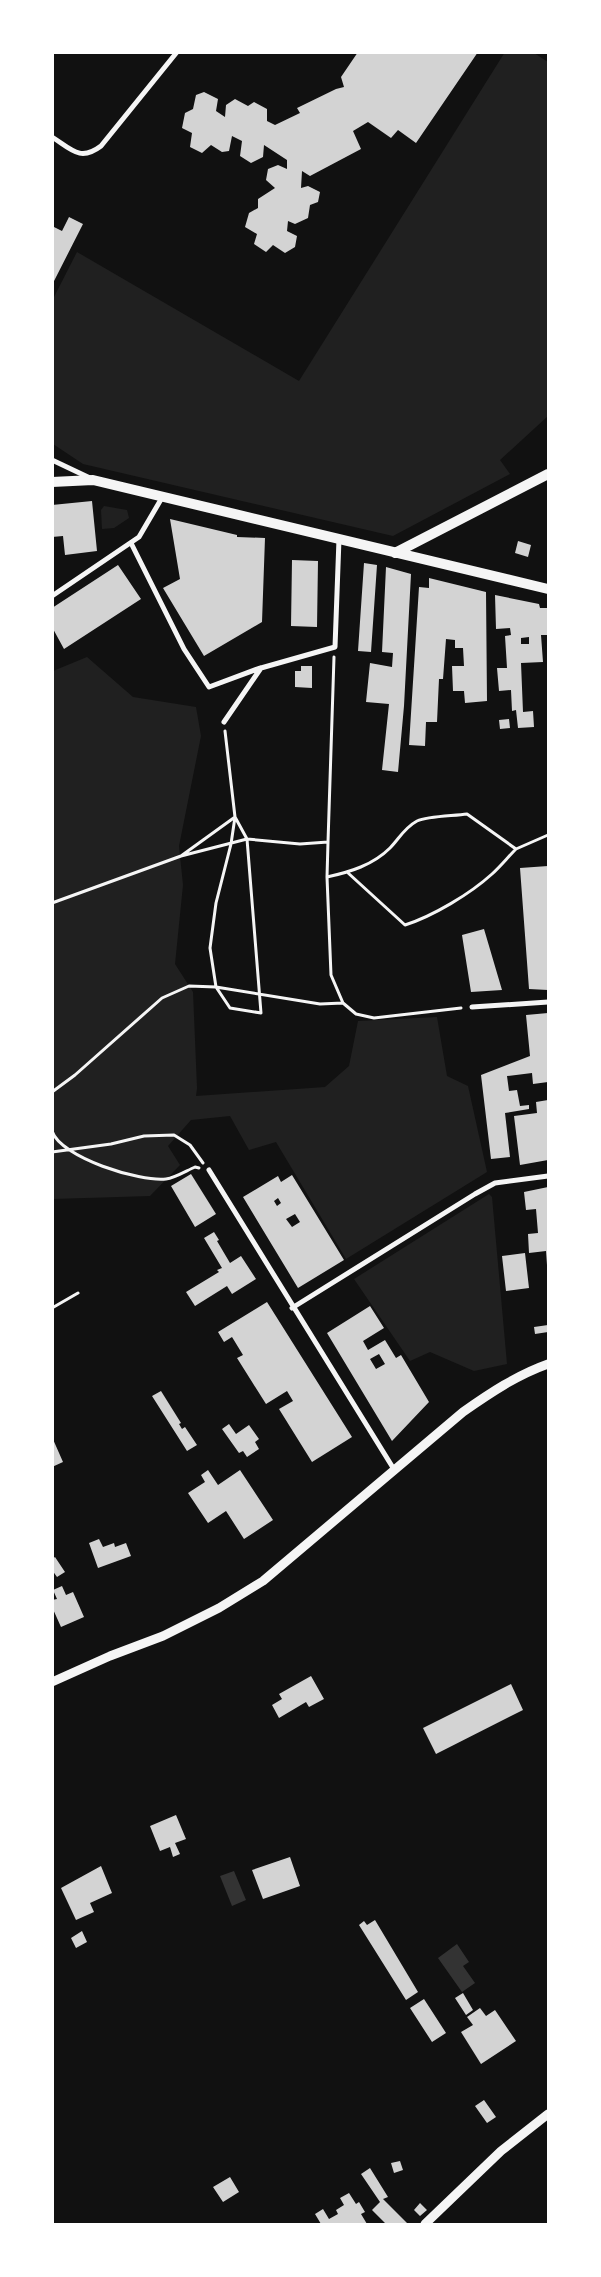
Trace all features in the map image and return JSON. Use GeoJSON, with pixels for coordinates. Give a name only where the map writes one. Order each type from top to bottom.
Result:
{"type":"FeatureCollection","features":[{"type":"Feature","properties":{"kind":"main road"},"geometry":{"type":"LineString","coordinates":[[395,553],[548,474]]}},
{"type":"Feature","properties":{"kind":"main road"},"geometry":{"type":"LineString","coordinates":[[52,482],[93,480],[548,589]]}},
{"type":"Feature","properties":{"kind":"street"},"geometry":{"type":"LineString","coordinates":[[52,137],[80,154],[91,154],[101,146],[177,52]]}},
{"type":"Feature","properties":{"kind":"street"},"geometry":{"type":"LineString","coordinates":[[52,460],[93,480]]}},
{"type":"Feature","properties":{"kind":"street"},"geometry":{"type":"LineString","coordinates":[[52,596],[139,537],[163,496]]}},
{"type":"Feature","properties":{"kind":"street"},"geometry":{"type":"LineString","coordinates":[[131,543],[184,649],[210,687],[261,668],[335,647],[339,539]]}},
{"type":"Feature","properties":{"kind":"street"},"geometry":{"type":"LineString","coordinates":[[224,722],[261,668]]}},
{"type":"Feature","properties":{"kind":"street"},"geometry":{"type":"LineString","coordinates":[[472,1007],[548,1002]]}},
{"type":"Feature","properties":{"kind":"street"},"geometry":{"type":"LineString","coordinates":[[209,1170],[292,1308],[396,1471]]}},
{"type":"Feature","properties":{"kind":"street"},"geometry":{"type":"LineString","coordinates":[[292,1308],[495,1183],[548,1176]]}},
{"type":"Feature","properties":{"kind":"street"},"geometry":{"type":"LineString","coordinates":[[52,1682],[110,1656],[163,1636],[219,1608],[263,1581],[396,1471],[463,1412],[497,1388],[531,1370],[548,1364]]}},
{"type":"Feature","properties":{"kind":"street"},"geometry":{"type":"LineString","coordinates":[[424,2224],[501,2151],[548,2114]]}},
{"type":"Feature","properties":{"kind":"path"},"geometry":{"type":"LineString","coordinates":[[335,647],[327,877],[331,975],[343,1003],[356,1014],[374,1018],[472,1007]]}},
{"type":"Feature","properties":{"kind":"path"},"geometry":{"type":"LineString","coordinates":[[224,722],[235,817],[231,844],[216,903],[210,948],[216,987],[230,1008],[261,1013],[247,839],[235,817]]}},
{"type":"Feature","properties":{"kind":"path"},"geometry":{"type":"LineString","coordinates":[[327,877],[347,872],[378,859],[391,847],[403,830],[418,820],[467,814],[516,849]]}},
{"type":"Feature","properties":{"kind":"path"},"geometry":{"type":"LineString","coordinates":[[182,856],[235,817]]}},
{"type":"Feature","properties":{"kind":"path"},"geometry":{"type":"LineString","coordinates":[[347,872],[405,925],[426,918],[454,901],[491,875],[516,849],[548,836]]}},
{"type":"Feature","properties":{"kind":"path"},"geometry":{"type":"LineString","coordinates":[[52,902],[182,856],[247,839],[300,844],[328,842]]}},
{"type":"Feature","properties":{"kind":"path"},"geometry":{"type":"LineString","coordinates":[[52,1092],[75,1075],[162,998],[190,986],[216,987],[320,1004],[343,1003]]}},
{"type":"Feature","properties":{"kind":"path"},"geometry":{"type":"LineString","coordinates":[[52,1131],[54,1137],[67,1150],[83,1159],[131,1175],[166,1179],[195,1167],[209,1170]]}},
{"type":"Feature","properties":{"kind":"path"},"geometry":{"type":"LineString","coordinates":[[52,1152],[111,1144],[144,1136],[174,1135],[190,1145],[209,1170]]}},
{"type":"Feature","properties":{"kind":"path"},"geometry":{"type":"LineString","coordinates":[[52,1308],[78,1293]]}},
{"type":"Feature","properties":{"kind":"shaded area"},"geometry":{"type":"Polygon","coordinates":[[[505,52],[534,53],[548,62],[548,416],[500,460],[510,474],[393,536],[83,464],[53,444],[53,299],[77,252],[299,381],[505,52]]]}},
{"type":"Feature","properties":{"kind":"shaded area"},"geometry":{"type":"Polygon","coordinates":[[[104,506],[127,510],[129,518],[114,528],[102,529],[101,510],[104,506]]]}},
{"type":"Feature","properties":{"kind":"shaded area"},"geometry":{"type":"Polygon","coordinates":[[[87,657],[133,697],[196,707],[201,736],[179,846],[183,885],[175,964],[193,992],[196,1096],[325,1087],[349,1066],[358,1021],[437,1017],[447,1076],[468,1086],[487,1172],[346,1259],[276,1142],[249,1150],[230,1116],[191,1120],[168,1146],[180,1165],[150,1196],[53,1199],[53,671],[87,657]]]}},
{"type":"Feature","properties":{"kind":"shaded area"},"geometry":{"type":"Polygon","coordinates":[[[489,1194],[492,1197],[507,1364],[474,1371],[430,1352],[410,1361],[354,1279],[489,1194]]]}},
{"type":"Feature","properties":{"kind":"shaded area"},"geometry":{"type":"Polygon","coordinates":[[[234,1871],[246,1900],[232,1906],[220,1876],[234,1871]]]}},
{"type":"Feature","properties":{"kind":"shaded area"},"geometry":{"type":"Polygon","coordinates":[[[457,1944],[469,1962],[463,1966],[475,1983],[462,1992],[438,1958],[457,1944]]]}},
{"type":"Feature","properties":{"kind":"building"},"geometry":{"type":"Polygon","coordinates":[[[358,52],[478,52],[416,143],[398,130],[391,138],[368,122],[353,131],[361,149],[310,176],[302,171],[301,188],[308,186],[320,192],[318,202],[310,205],[308,218],[295,224],[288,221],[287,231],[297,236],[295,247],[285,253],[273,245],[266,252],[254,244],[257,234],[245,227],[249,213],[258,208],[258,199],[275,188],[266,180],[268,169],[278,165],[287,169],[287,160],[264,145],[263,157],[251,163],[240,156],[242,141],[232,136],[229,151],[222,152],[211,145],[202,153],[190,147],[192,133],[182,128],[185,113],[193,109],[196,95],[204,92],[218,99],[216,111],[225,117],[226,105],[235,99],[248,106],[254,102],[267,109],[267,121],[275,125],[300,113],[297,108],[344,87],[341,77],[358,52]]]}},
{"type":"Feature","properties":{"kind":"building"},"geometry":{"type":"Polygon","coordinates":[[[69,217],[83,224],[52,285],[52,226],[62,231],[69,217]]]}},
{"type":"Feature","properties":{"kind":"building"},"geometry":{"type":"Polygon","coordinates":[[[92,501],[97,551],[65,555],[63,536],[52,537],[52,505],[92,501]]]}},
{"type":"Feature","properties":{"kind":"building"},"geometry":{"type":"Polygon","coordinates":[[[170,519],[237,535],[237,537],[265,538],[262,622],[204,656],[163,588],[180,579],[170,519]]]}},
{"type":"Feature","properties":{"kind":"building"},"geometry":{"type":"Polygon","coordinates":[[[518,541],[531,545],[528,557],[515,553],[518,541]]]}},
{"type":"Feature","properties":{"kind":"building"},"geometry":{"type":"Polygon","coordinates":[[[292,560],[318,561],[317,627],[291,626],[292,560]]]}},
{"type":"Feature","properties":{"kind":"building"},"geometry":{"type":"Polygon","coordinates":[[[364,563],[377,565],[371,652],[358,651],[364,563]]]}},
{"type":"Feature","properties":{"kind":"building"},"geometry":{"type":"Polygon","coordinates":[[[118,565],[141,599],[64,649],[52,627],[52,608],[118,565]]]}},
{"type":"Feature","properties":{"kind":"building"},"geometry":{"type":"Polygon","coordinates":[[[386,567],[411,574],[404,706],[398,772],[382,770],[389,704],[366,702],[370,663],[392,667],[393,653],[382,652],[386,567]]]}},
{"type":"Feature","properties":{"kind":"building"},"geometry":{"type":"Polygon","coordinates":[[[429,578],[486,592],[487,701],[465,703],[464,691],[453,691],[452,666],[464,666],[463,648],[455,648],[455,640],[446,639],[443,679],[439,679],[437,722],[426,722],[425,746],[409,745],[419,587],[429,588],[429,578]]]}},
{"type":"Feature","properties":{"kind":"building"},"geometry":{"type":"Polygon","coordinates":[[[495,595],[539,604],[540,608],[548,608],[548,635],[541,635],[543,662],[521,663],[523,712],[533,711],[534,727],[518,728],[516,710],[512,711],[511,690],[499,691],[497,668],[507,668],[505,636],[511,635],[510,628],[496,629],[495,595]],[[529,637],[521,638],[521,644],[529,644],[529,637]]]}},
{"type":"Feature","properties":{"kind":"building"},"geometry":{"type":"Polygon","coordinates":[[[301,666],[312,666],[312,688],[295,687],[295,671],[301,671],[301,666]]]}},
{"type":"Feature","properties":{"kind":"building"},"geometry":{"type":"Polygon","coordinates":[[[509,719],[510,728],[500,729],[499,720],[509,719]]]}},
{"type":"Feature","properties":{"kind":"building"},"geometry":{"type":"Polygon","coordinates":[[[548,866],[548,990],[529,989],[520,868],[548,866]]]}},
{"type":"Feature","properties":{"kind":"building"},"geometry":{"type":"Polygon","coordinates":[[[484,929],[502,990],[471,992],[462,935],[484,929]]]}},
{"type":"Feature","properties":{"kind":"building"},"geometry":{"type":"Polygon","coordinates":[[[548,1013],[548,1082],[533,1084],[532,1073],[507,1076],[509,1091],[517,1090],[520,1106],[529,1105],[529,1109],[505,1113],[510,1157],[491,1159],[481,1075],[530,1056],[526,1015],[548,1013]]]}},
{"type":"Feature","properties":{"kind":"building"},"geometry":{"type":"Polygon","coordinates":[[[548,1100],[548,1160],[520,1165],[514,1116],[537,1113],[536,1102],[548,1100]]]}},
{"type":"Feature","properties":{"kind":"building"},"geometry":{"type":"Polygon","coordinates":[[[191,1174],[216,1214],[195,1227],[171,1186],[191,1174]]]}},
{"type":"Feature","properties":{"kind":"building"},"geometry":{"type":"Polygon","coordinates":[[[292,1175],[344,1260],[298,1288],[243,1197],[278,1176],[281,1182],[292,1175]],[[278,1198],[274,1201],[277,1206],[281,1203],[278,1198]],[[295,1214],[286,1219],[292,1227],[300,1222],[295,1214]]]}},
{"type":"Feature","properties":{"kind":"building"},"geometry":{"type":"Polygon","coordinates":[[[548,1187],[547,1265],[546,1251],[529,1253],[528,1234],[538,1233],[536,1209],[526,1210],[524,1192],[548,1187]]]}},
{"type":"Feature","properties":{"kind":"building"},"geometry":{"type":"Polygon","coordinates":[[[214,1232],[230,1263],[241,1256],[256,1279],[232,1294],[227,1286],[195,1306],[186,1292],[219,1272],[217,1270],[222,1268],[204,1238],[214,1232]]]}},
{"type":"Feature","properties":{"kind":"building"},"geometry":{"type":"Polygon","coordinates":[[[525,1253],[529,1288],[506,1291],[502,1256],[525,1253]]]}},
{"type":"Feature","properties":{"kind":"building"},"geometry":{"type":"Polygon","coordinates":[[[267,1302],[352,1437],[312,1462],[279,1409],[293,1401],[287,1391],[266,1404],[237,1358],[243,1355],[232,1337],[224,1342],[218,1332],[267,1302]]]}},
{"type":"Feature","properties":{"kind":"building"},"geometry":{"type":"Polygon","coordinates":[[[370,1306],[384,1328],[363,1341],[368,1350],[385,1340],[396,1358],[401,1355],[429,1402],[392,1441],[327,1333],[370,1306]],[[379,1354],[370,1359],[376,1369],[385,1364],[379,1354]]]}},
{"type":"Feature","properties":{"kind":"building"},"geometry":{"type":"Polygon","coordinates":[[[548,1325],[548,1332],[535,1334],[534,1327],[548,1325]]]}},
{"type":"Feature","properties":{"kind":"building"},"geometry":{"type":"Polygon","coordinates":[[[161,1391],[181,1423],[179,1424],[182,1429],[185,1427],[197,1445],[187,1451],[152,1396],[161,1391]]]}},
{"type":"Feature","properties":{"kind":"building"},"geometry":{"type":"Polygon","coordinates":[[[229,1424],[236,1434],[249,1425],[259,1439],[255,1442],[259,1449],[247,1457],[243,1451],[239,1453],[222,1429],[229,1424]]]}},
{"type":"Feature","properties":{"kind":"building"},"geometry":{"type":"Polygon","coordinates":[[[52,1437],[63,1462],[52,1467],[52,1437]]]}},
{"type":"Feature","properties":{"kind":"building"},"geometry":{"type":"Polygon","coordinates":[[[208,1470],[218,1485],[240,1470],[273,1520],[244,1539],[226,1511],[208,1523],[188,1493],[205,1482],[201,1475],[208,1470]]]}},
{"type":"Feature","properties":{"kind":"building"},"geometry":{"type":"Polygon","coordinates":[[[99,1539],[103,1547],[114,1543],[115,1547],[126,1543],[131,1556],[98,1568],[89,1543],[99,1539]]]}},
{"type":"Feature","properties":{"kind":"building"},"geometry":{"type":"Polygon","coordinates":[[[55,1557],[65,1572],[57,1577],[52,1570],[52,1559],[55,1557]]]}},
{"type":"Feature","properties":{"kind":"building"},"geometry":{"type":"Polygon","coordinates":[[[62,1586],[66,1595],[73,1592],[84,1617],[61,1627],[52,1607],[52,1600],[57,1599],[53,1590],[62,1586]]]}},
{"type":"Feature","properties":{"kind":"building"},"geometry":{"type":"Polygon","coordinates":[[[311,1676],[324,1699],[309,1707],[306,1702],[279,1718],[272,1705],[282,1699],[279,1694],[311,1676]]]}},
{"type":"Feature","properties":{"kind":"building"},"geometry":{"type":"Polygon","coordinates":[[[511,1684],[523,1710],[436,1754],[423,1728],[511,1684]]]}},
{"type":"Feature","properties":{"kind":"building"},"geometry":{"type":"Polygon","coordinates":[[[176,1815],[186,1839],[175,1843],[180,1854],[173,1857],[170,1847],[160,1851],[150,1826],[176,1815]]]}},
{"type":"Feature","properties":{"kind":"building"},"geometry":{"type":"Polygon","coordinates":[[[290,1857],[300,1886],[263,1899],[252,1870],[290,1857]]]}},
{"type":"Feature","properties":{"kind":"building"},"geometry":{"type":"Polygon","coordinates":[[[101,1866],[112,1893],[90,1903],[94,1912],[76,1920],[61,1888],[101,1866]]]}},
{"type":"Feature","properties":{"kind":"building"},"geometry":{"type":"Polygon","coordinates":[[[375,1920],[418,1992],[406,2000],[359,1925],[364,1921],[367,1925],[375,1920]]]}},
{"type":"Feature","properties":{"kind":"building"},"geometry":{"type":"Polygon","coordinates":[[[82,1931],[87,1942],[76,1948],[71,1938],[82,1931]]]}},
{"type":"Feature","properties":{"kind":"building"},"geometry":{"type":"Polygon","coordinates":[[[463,1993],[473,2010],[466,2015],[455,1998],[463,1993]]]}},
{"type":"Feature","properties":{"kind":"building"},"geometry":{"type":"Polygon","coordinates":[[[424,1999],[446,2033],[432,2042],[410,2008],[424,1999]]]}},
{"type":"Feature","properties":{"kind":"building"},"geometry":{"type":"Polygon","coordinates":[[[480,2008],[486,2016],[495,2010],[516,2041],[481,2064],[461,2032],[473,2025],[467,2017],[480,2008]]]}},
{"type":"Feature","properties":{"kind":"building"},"geometry":{"type":"Polygon","coordinates":[[[484,2100],[496,2117],[487,2123],[475,2106],[484,2100]]]}},
{"type":"Feature","properties":{"kind":"building"},"geometry":{"type":"Polygon","coordinates":[[[400,2161],[403,2170],[394,2173],[391,2163],[400,2161]]]}},
{"type":"Feature","properties":{"kind":"building"},"geometry":{"type":"Polygon","coordinates":[[[370,2168],[388,2197],[383,2199],[408,2224],[386,2224],[372,2210],[380,2202],[361,2174],[370,2168]]]}},
{"type":"Feature","properties":{"kind":"building"},"geometry":{"type":"Polygon","coordinates":[[[230,2177],[239,2192],[223,2202],[213,2187],[230,2177]]]}},
{"type":"Feature","properties":{"kind":"building"},"geometry":{"type":"Polygon","coordinates":[[[349,2193],[356,2204],[359,2202],[365,2212],[361,2214],[367,2224],[321,2224],[315,2214],[323,2209],[329,2219],[338,2214],[336,2210],[344,2205],[340,2198],[349,2193]]]}},
{"type":"Feature","properties":{"kind":"building"},"geometry":{"type":"Polygon","coordinates":[[[420,2203],[427,2210],[420,2216],[414,2210],[420,2203]]]}}]}
